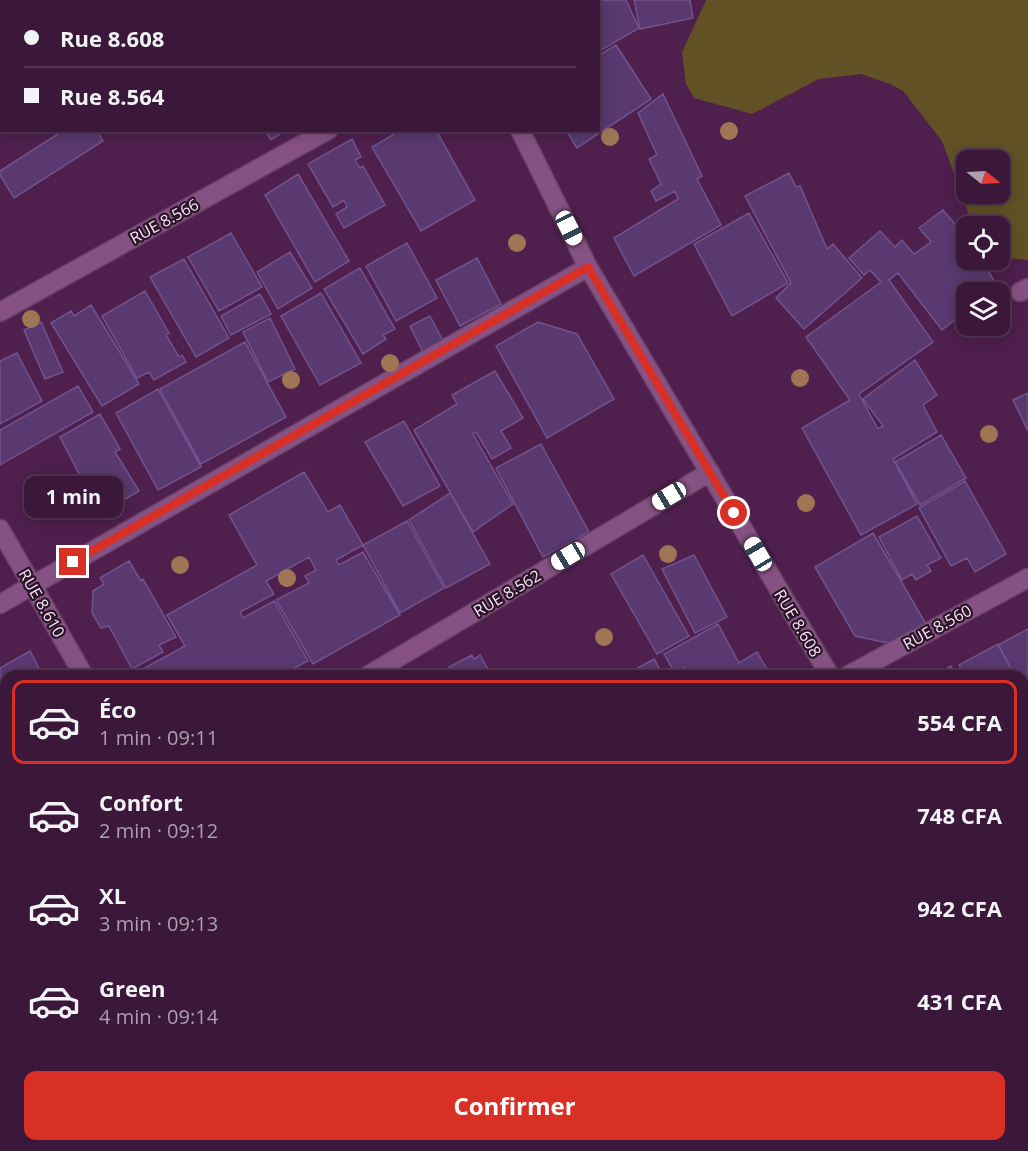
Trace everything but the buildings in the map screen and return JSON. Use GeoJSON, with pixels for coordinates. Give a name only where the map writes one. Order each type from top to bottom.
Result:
{"type":"FeatureCollection","features":[{"type":"Feature","properties":{"kind":"street","name":"RUE 8.566"},"geometry":{"type":"LineString","coordinates":[[0,312],[324,132]]}},
{"type":"Feature","properties":{"kind":"street","name":"RUE 8.608"},"geometry":{"type":"LineString","coordinates":[[521,132],[588,267],[826,670]]}},
{"type":"Feature","properties":{"kind":"street"},"geometry":{"type":"LineString","coordinates":[[0,603],[588,267]]}},
{"type":"Feature","properties":{"kind":"street","name":"RUE 8.562"},"geometry":{"type":"LineString","coordinates":[[377,670],[710,472]]}},
{"type":"Feature","properties":{"kind":"street","name":"RUE 8.610"},"geometry":{"type":"LineString","coordinates":[[0,529],[81,670]]}},
{"type":"Feature","properties":{"kind":"street","name":"RUE 8.560"},"geometry":{"type":"LineString","coordinates":[[858,670],[1028,578]]}},
{"type":"Feature","properties":{"kind":"shaded area"},"geometry":{"type":"Polygon","coordinates":[[[706,0],[1028,0],[1028,260],[1010,258],[1010,216],[969,216],[965,204],[1010,204],[1010,150],[956,150],[956,179],[942,141],[903,91],[890,84],[861,74],[819,79],[752,114],[694,98],[686,84],[682,52],[706,0]]]}},
{"type":"Feature","properties":{"kind":"route"},"geometry":{"type":"LineString","coordinates":[[73,562],[588,267],[734,513]]}}]}
